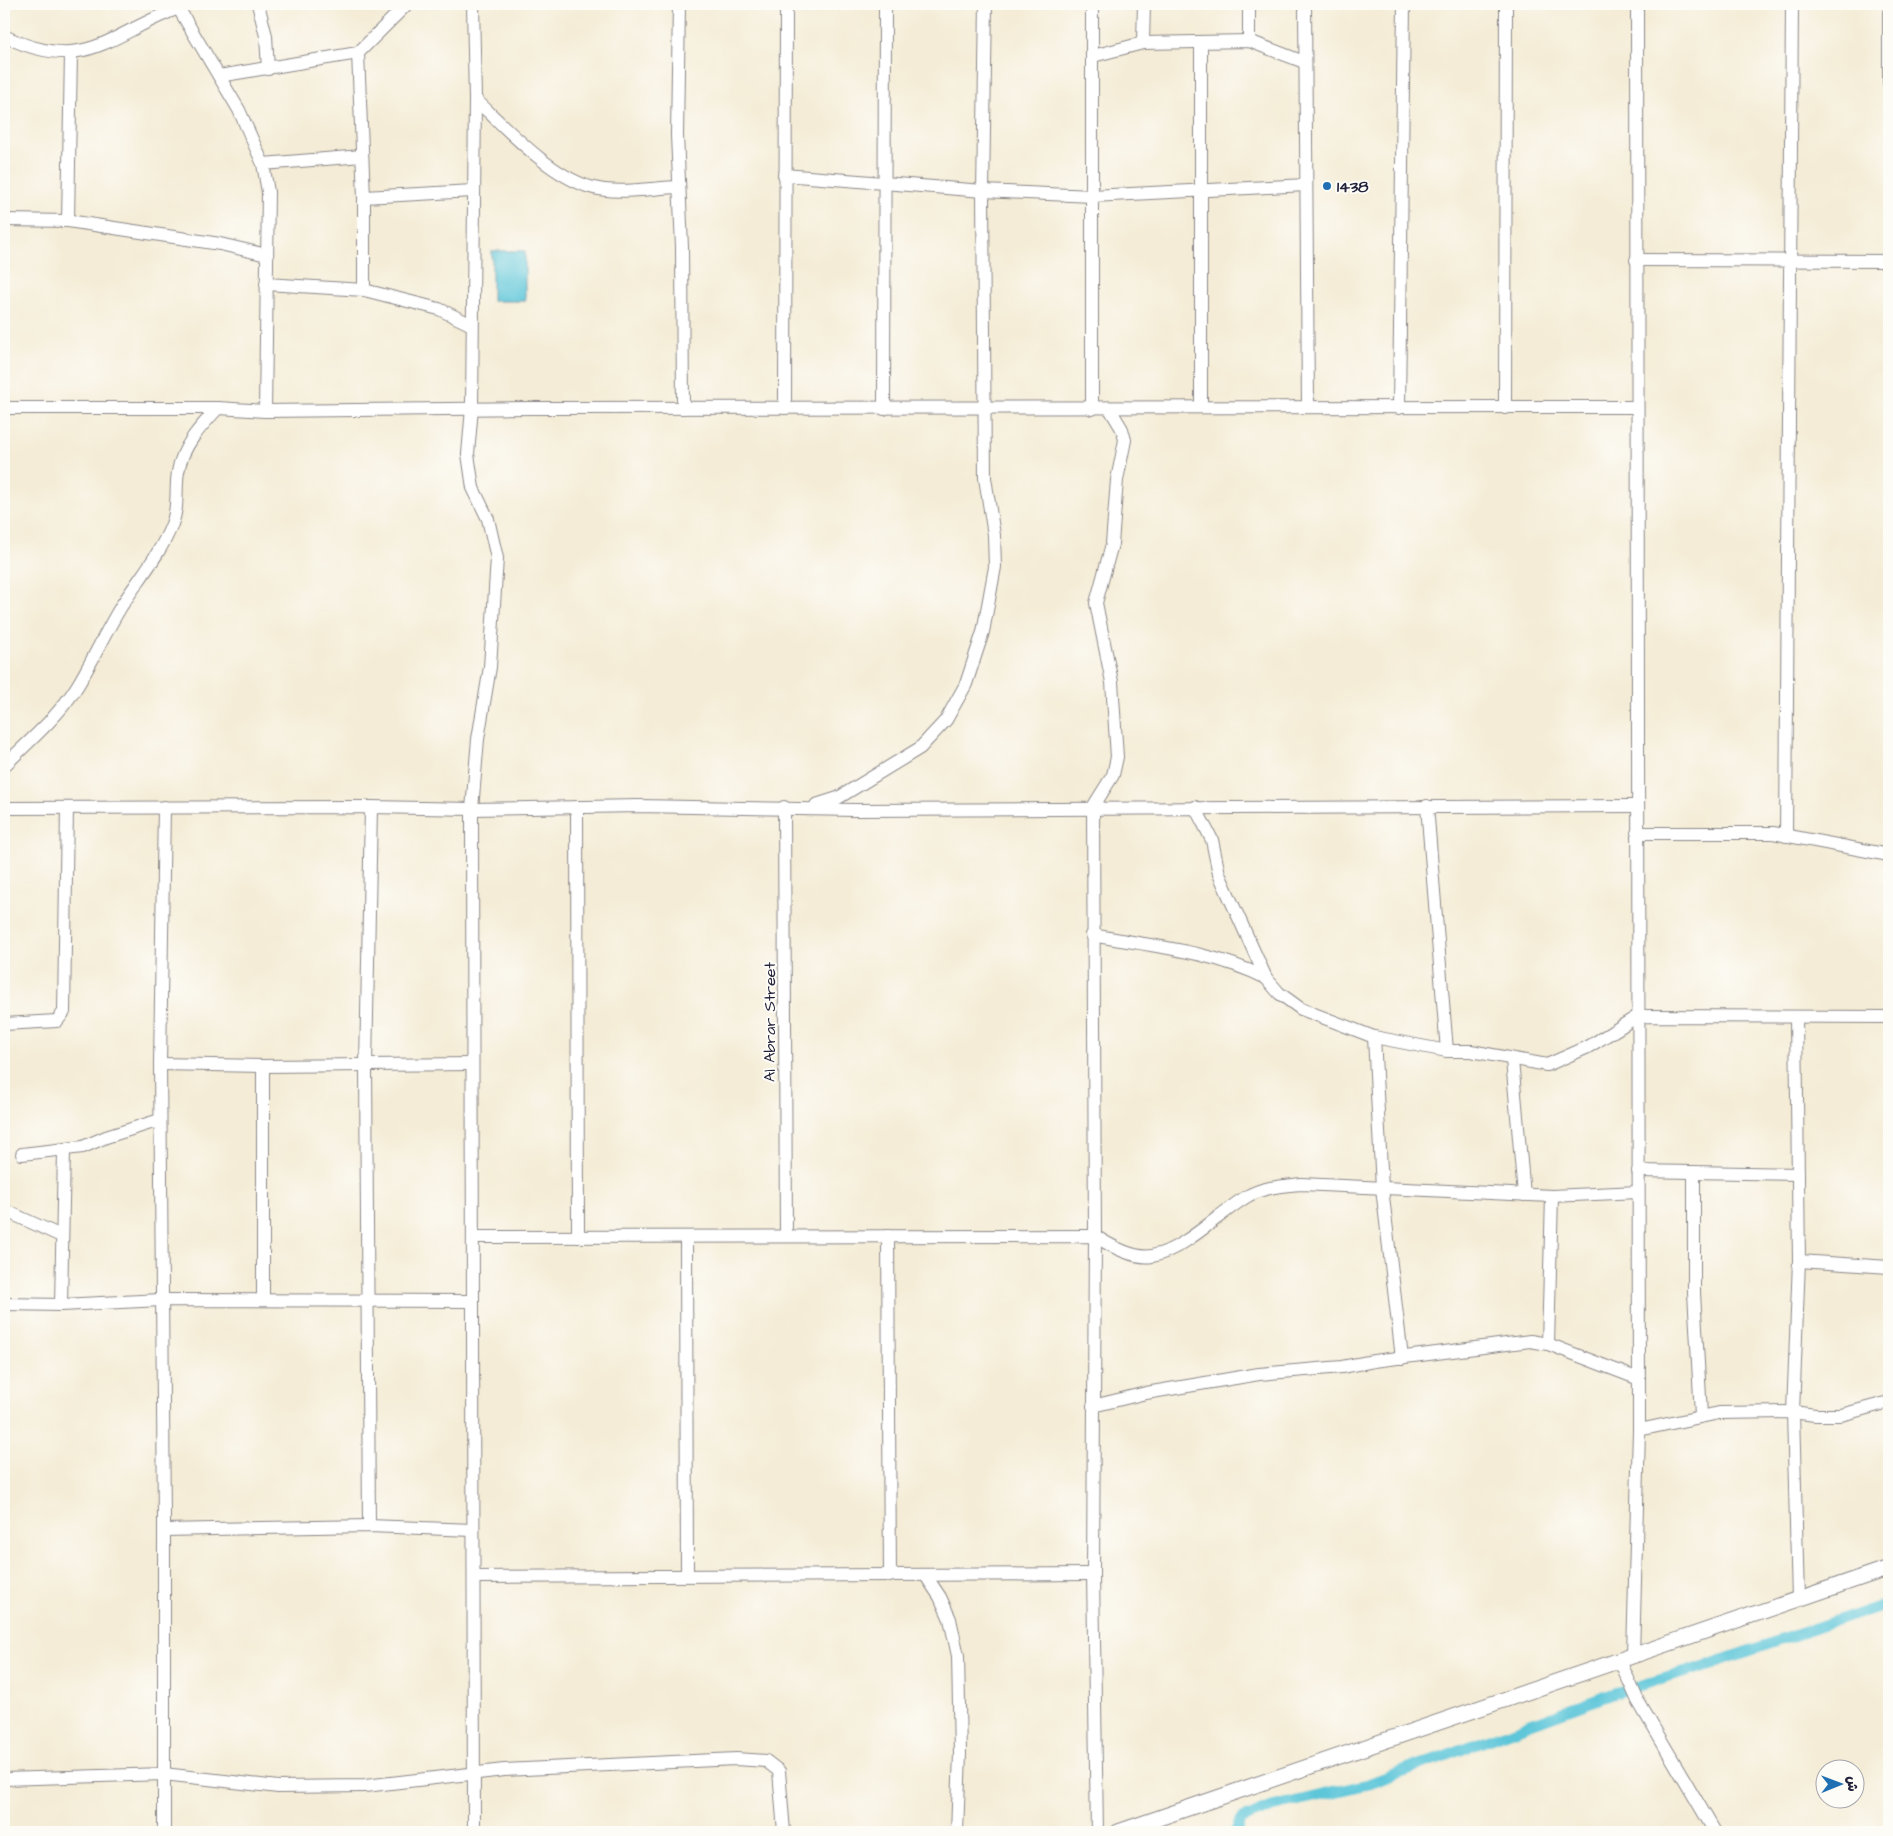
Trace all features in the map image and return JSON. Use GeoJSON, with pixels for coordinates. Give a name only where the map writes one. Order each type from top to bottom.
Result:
{"type":"FeatureCollection","features":[{"type":"Feature","properties":{"kind":"street"},"geometry":{"type":"LineString","coordinates":[[258,4],[266,36],[268,69]]}},
{"type":"Feature","properties":{"kind":"street"},"geometry":{"type":"LineString","coordinates":[[219,76],[358,54],[407,4]]}},
{"type":"Feature","properties":{"kind":"street"},"geometry":{"type":"LineString","coordinates":[[473,4],[475,99],[472,408],[468,454],[472,488],[488,519],[493,536],[497,566],[490,667],[478,739],[472,810],[474,1832]]}},
{"type":"Feature","properties":{"kind":"street"},"geometry":{"type":"LineString","coordinates":[[679,4],[677,135],[682,247],[684,408]]}},
{"type":"Feature","properties":{"kind":"street"},"geometry":{"type":"LineString","coordinates":[[785,408],[784,175],[786,4]]}},
{"type":"Feature","properties":{"kind":"street"},"geometry":{"type":"LineString","coordinates":[[884,409],[885,4]]}},
{"type":"Feature","properties":{"kind":"street"},"geometry":{"type":"LineString","coordinates":[[809,808],[838,798],[920,748],[946,720],[966,684],[983,632],[995,567],[994,535],[985,478],[983,190],[986,4]]}},
{"type":"Feature","properties":{"kind":"street"},"geometry":{"type":"LineString","coordinates":[[1092,4],[1092,409]]}},
{"type":"Feature","properties":{"kind":"street"},"geometry":{"type":"LineString","coordinates":[[1143,43],[1144,4]]}},
{"type":"Feature","properties":{"kind":"street"},"geometry":{"type":"LineString","coordinates":[[1249,4],[1249,41]]}},
{"type":"Feature","properties":{"kind":"street"},"geometry":{"type":"LineString","coordinates":[[1305,4],[1308,406]]}},
{"type":"Feature","properties":{"kind":"street"},"geometry":{"type":"LineString","coordinates":[[1399,408],[1404,4]]}},
{"type":"Feature","properties":{"kind":"street"},"geometry":{"type":"LineString","coordinates":[[1505,408],[1506,4]]}},
{"type":"Feature","properties":{"kind":"street"},"geometry":{"type":"LineString","coordinates":[[1637,4],[1636,407],[1639,1430],[1627,1659],[1638,1701],[1715,1832]]}},
{"type":"Feature","properties":{"kind":"street"},"geometry":{"type":"LineString","coordinates":[[1786,836],[1792,4]]}},
{"type":"Feature","properties":{"kind":"street"},"geometry":{"type":"LineString","coordinates":[[4,36],[32,48],[55,53],[90,50],[177,6],[238,110],[263,164],[268,192],[265,411]]}},
{"type":"Feature","properties":{"kind":"street"},"geometry":{"type":"LineString","coordinates":[[1889,12],[1889,83]]}},
{"type":"Feature","properties":{"kind":"street"},"geometry":{"type":"LineString","coordinates":[[1093,56],[1143,43],[1249,41],[1304,62]]}},
{"type":"Feature","properties":{"kind":"street"},"geometry":{"type":"LineString","coordinates":[[1201,42],[1201,408]]}},
{"type":"Feature","properties":{"kind":"street"},"geometry":{"type":"LineString","coordinates":[[68,221],[71,53]]}},
{"type":"Feature","properties":{"kind":"street"},"geometry":{"type":"LineString","coordinates":[[358,54],[364,197],[364,290]]}},
{"type":"Feature","properties":{"kind":"street"},"geometry":{"type":"LineString","coordinates":[[475,99],[538,156],[560,172],[590,187],[616,190],[678,186]]}},
{"type":"Feature","properties":{"kind":"street"},"geometry":{"type":"LineString","coordinates":[[263,164],[362,156]]}},
{"type":"Feature","properties":{"kind":"street"},"geometry":{"type":"LineString","coordinates":[[784,175],[1092,196],[1306,184]]}},
{"type":"Feature","properties":{"kind":"street"},"geometry":{"type":"LineString","coordinates":[[364,197],[473,191]]}},
{"type":"Feature","properties":{"kind":"street"},"geometry":{"type":"LineString","coordinates":[[4,220],[68,221],[220,244],[267,254]]}},
{"type":"Feature","properties":{"kind":"street"},"geometry":{"type":"LineString","coordinates":[[1636,260],[1889,261]]}},
{"type":"Feature","properties":{"kind":"street"},"geometry":{"type":"LineString","coordinates":[[266,284],[364,290],[439,309],[472,325]]}},
{"type":"Feature","properties":{"kind":"street"},"geometry":{"type":"LineString","coordinates":[[4,408],[218,408],[265,411],[472,408],[1110,409],[1308,406],[1399,408],[1636,407]]}},
{"type":"Feature","properties":{"kind":"street"},"geometry":{"type":"LineString","coordinates":[[4,766],[60,710],[76,688],[120,608],[163,543],[172,523],[177,505],[178,473],[181,459],[198,429],[218,408]]}},
{"type":"Feature","properties":{"kind":"street"},"geometry":{"type":"LineString","coordinates":[[1097,1832],[1093,1574],[1095,1236],[1092,936],[1093,807],[1113,775],[1117,757],[1112,682],[1096,603],[1112,544],[1117,480],[1125,440],[1122,429],[1110,409]]}},
{"type":"Feature","properties":{"kind":"street"},"geometry":{"type":"LineString","coordinates":[[1427,806],[1447,1051]]}},
{"type":"Feature","properties":{"kind":"street"},"geometry":{"type":"LineString","coordinates":[[4,808],[371,807],[472,810],[577,807],[784,807],[856,810],[1093,807],[1637,806]]}},
{"type":"Feature","properties":{"kind":"street"},"geometry":{"type":"LineString","coordinates":[[164,807],[160,1064],[164,1530],[164,1832]]}},
{"type":"Feature","properties":{"kind":"street"},"geometry":{"type":"LineString","coordinates":[[369,1526],[366,1066],[371,807]]}},
{"type":"Feature","properties":{"kind":"street"},"geometry":{"type":"LineString","coordinates":[[577,807],[578,1237]]}},
{"type":"Feature","properties":{"kind":"street","name":"Al Abrar Street"},"geometry":{"type":"LineString","coordinates":[[784,807],[786,1236]]}},
{"type":"Feature","properties":{"kind":"street"},"geometry":{"type":"LineString","coordinates":[[1195,807],[1212,840],[1220,874],[1266,978],[1279,993],[1301,1009],[1374,1037],[1447,1051],[1471,1051],[1546,1065],[1588,1046],[1638,1016],[1889,1017]]}},
{"type":"Feature","properties":{"kind":"street"},"geometry":{"type":"LineString","coordinates":[[4,1024],[57,1021],[64,1012],[67,808]]}},
{"type":"Feature","properties":{"kind":"street"},"geometry":{"type":"LineString","coordinates":[[1637,832],[1786,836],[1889,855]]}},
{"type":"Feature","properties":{"kind":"street"},"geometry":{"type":"LineString","coordinates":[[1092,936],[1214,957],[1243,967],[1266,978]]}},
{"type":"Feature","properties":{"kind":"street"},"geometry":{"type":"LineString","coordinates":[[1796,1017],[1800,1261],[1793,1412],[1798,1598]]}},
{"type":"Feature","properties":{"kind":"street"},"geometry":{"type":"LineString","coordinates":[[1374,1037],[1382,1188],[1402,1358]]}},
{"type":"Feature","properties":{"kind":"street"},"geometry":{"type":"LineString","coordinates":[[1512,1060],[1524,1195]]}},
{"type":"Feature","properties":{"kind":"street"},"geometry":{"type":"LineString","coordinates":[[160,1064],[366,1066],[472,1064]]}},
{"type":"Feature","properties":{"kind":"street"},"geometry":{"type":"LineString","coordinates":[[263,1066],[263,1300]]}},
{"type":"Feature","properties":{"kind":"street"},"geometry":{"type":"LineString","coordinates":[[22,1154],[64,1151],[84,1147],[106,1137],[160,1120]]}},
{"type":"Feature","properties":{"kind":"street"},"geometry":{"type":"LineString","coordinates":[[61,1305],[64,1151]]}},
{"type":"Feature","properties":{"kind":"street"},"geometry":{"type":"LineString","coordinates":[[1638,1171],[1798,1174]]}},
{"type":"Feature","properties":{"kind":"street"},"geometry":{"type":"LineString","coordinates":[[1694,1172],[1694,1293],[1701,1415]]}},
{"type":"Feature","properties":{"kind":"street"},"geometry":{"type":"LineString","coordinates":[[473,1237],[1095,1236],[1118,1248],[1150,1256],[1162,1253],[1185,1240],[1246,1197],[1268,1188],[1301,1184],[1552,1196],[1638,1192]]}},
{"type":"Feature","properties":{"kind":"street"},"geometry":{"type":"LineString","coordinates":[[1548,1344],[1552,1196]]}},
{"type":"Feature","properties":{"kind":"street"},"geometry":{"type":"LineString","coordinates":[[4,1210],[62,1236]]}},
{"type":"Feature","properties":{"kind":"street"},"geometry":{"type":"LineString","coordinates":[[888,1236],[890,1576]]}},
{"type":"Feature","properties":{"kind":"street"},"geometry":{"type":"LineString","coordinates":[[686,1237],[687,1575]]}},
{"type":"Feature","properties":{"kind":"street"},"geometry":{"type":"LineString","coordinates":[[1800,1261],[1889,1267]]}},
{"type":"Feature","properties":{"kind":"street"},"geometry":{"type":"LineString","coordinates":[[4,1304],[61,1305],[161,1300],[472,1301]]}},
{"type":"Feature","properties":{"kind":"street"},"geometry":{"type":"LineString","coordinates":[[1093,1406],[1146,1393],[1258,1374],[1342,1367],[1530,1341],[1548,1344],[1639,1379]]}},
{"type":"Feature","properties":{"kind":"street"},"geometry":{"type":"LineString","coordinates":[[1639,1430],[1701,1415],[1793,1412],[1814,1415],[1841,1415],[1889,1402]]}},
{"type":"Feature","properties":{"kind":"street"},"geometry":{"type":"LineString","coordinates":[[164,1530],[369,1526],[473,1530]]}},
{"type":"Feature","properties":{"kind":"street"},"geometry":{"type":"LineString","coordinates":[[1118,1832],[1889,1568]]}},
{"type":"Feature","properties":{"kind":"street"},"geometry":{"type":"LineString","coordinates":[[474,1577],[1093,1574]]}},
{"type":"Feature","properties":{"kind":"street"},"geometry":{"type":"LineString","coordinates":[[926,1576],[940,1597],[950,1619],[958,1656],[960,1718],[956,1832]]}},
{"type":"Feature","properties":{"kind":"street"},"geometry":{"type":"LineString","coordinates":[[4,1779],[164,1774],[278,1788],[366,1786],[504,1770],[736,1759],[766,1761],[778,1771],[784,1832]]}},
{"type":"Feature","properties":{"kind":"water"},"geometry":{"type":"Polygon","coordinates":[[[492,251],[525,251],[525,301],[492,301],[492,251]]]}},
{"type":"Feature","properties":{"kind":"waterway"},"geometry":{"type":"LineString","coordinates":[[1236,1832],[1240,1820],[1272,1807],[1368,1784],[1615,1693],[1690,1671],[1889,1603]]}},
{"type":"Feature","properties":{"kind":"place","name":"1438"},"geometry":{"type":"Point","coordinates":[1327,186]}}]}
